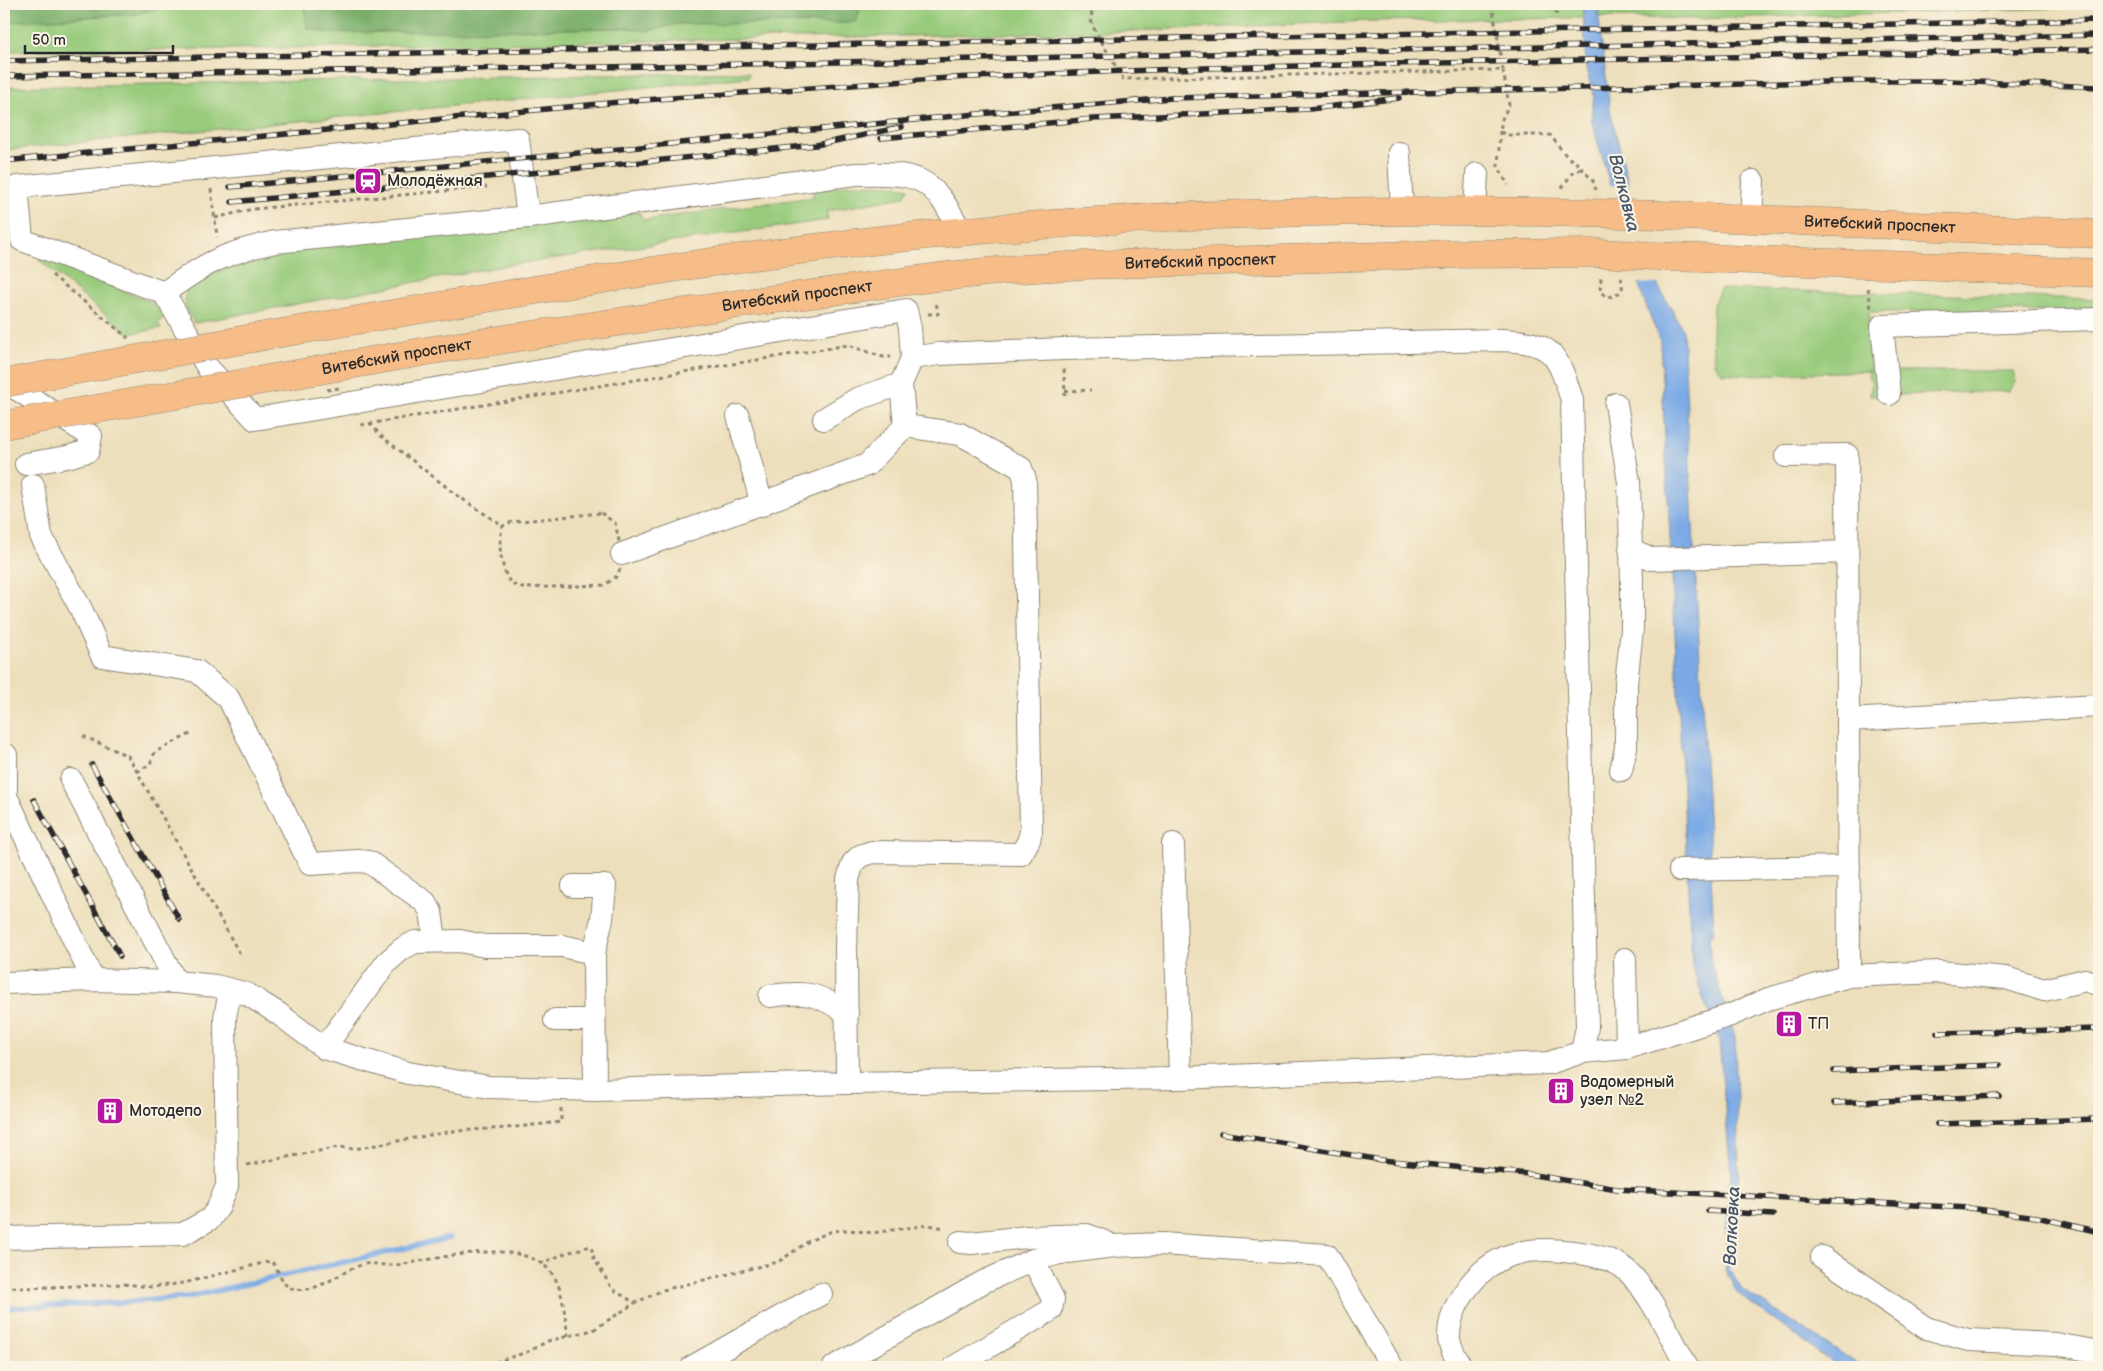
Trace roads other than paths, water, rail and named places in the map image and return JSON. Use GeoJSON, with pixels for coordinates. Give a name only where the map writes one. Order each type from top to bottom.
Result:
{"type":"FeatureCollection","features":[{"type":"Feature","properties":{"kind":"main road"},"geometry":{"type":"LineString","coordinates":[[4,382],[591,281],[839,246],[961,232],[1082,222],[1402,210],[1475,210]]}},
{"type":"Feature","properties":{"kind":"main road","name":"Витебский проспект"},"geometry":{"type":"LineString","coordinates":[[1475,210],[1751,218],[2099,234]]}},
{"type":"Feature","properties":{"kind":"main road","name":"Витебский проспект"},"geometry":{"type":"LineString","coordinates":[[4,425],[433,350],[738,304],[929,278],[998,271],[1084,265],[1452,254],[1598,253],[2099,273]]}},
{"type":"Feature","properties":{"kind":"lane"},"geometry":{"type":"LineString","coordinates":[[528,217],[518,139],[17,187],[22,240],[164,294],[208,368],[255,419],[906,310],[910,328],[912,358],[901,384],[905,426],[867,465],[762,505],[622,554]]}},
{"type":"Feature","properties":{"kind":"lane"},"geometry":{"type":"LineString","coordinates":[[1399,153],[1402,210]]}},
{"type":"Feature","properties":{"kind":"lane"},"geometry":{"type":"LineString","coordinates":[[164,294],[203,265],[238,250],[275,242],[528,217],[830,177],[883,174],[914,178],[927,183],[945,201],[961,232]]}},
{"type":"Feature","properties":{"kind":"lane"},"geometry":{"type":"LineString","coordinates":[[1475,210],[1477,174]]}},
{"type":"Feature","properties":{"kind":"lane"},"geometry":{"type":"LineString","coordinates":[[1751,218],[1753,181]]}},
{"type":"Feature","properties":{"kind":"lane"},"geometry":{"type":"LineString","coordinates":[[1889,394],[1882,326],[2099,319]]}},
{"type":"Feature","properties":{"kind":"lane"},"geometry":{"type":"LineString","coordinates":[[912,358],[939,354],[1064,349],[1501,340],[1539,344],[1551,353],[1560,365],[1572,400],[1587,1028],[1582,1052]]}},
{"type":"Feature","properties":{"kind":"lane"},"geometry":{"type":"LineString","coordinates":[[4,382],[91,436],[88,451],[30,474],[41,536],[81,609],[102,656],[197,671],[229,699],[310,864],[369,862],[424,902],[432,912],[435,940]]}},
{"type":"Feature","properties":{"kind":"lane"},"geometry":{"type":"LineString","coordinates":[[824,419],[857,399],[901,384]]}},
{"type":"Feature","properties":{"kind":"lane"},"geometry":{"type":"LineString","coordinates":[[1616,404],[1630,482],[1632,629],[1626,684],[1626,748],[1621,770]]}},
{"type":"Feature","properties":{"kind":"lane"},"geometry":{"type":"LineString","coordinates":[[738,416],[762,505]]}},
{"type":"Feature","properties":{"kind":"lane"},"geometry":{"type":"LineString","coordinates":[[847,1083],[847,903],[848,879],[852,863],[860,856],[872,852],[1021,854],[1029,840],[1031,831],[1025,493],[1021,468],[960,434],[905,426]]}},
{"type":"Feature","properties":{"kind":"lane"},"geometry":{"type":"LineString","coordinates":[[1786,456],[1847,455],[1846,552],[1850,976]]}},
{"type":"Feature","properties":{"kind":"lane"},"geometry":{"type":"LineString","coordinates":[[1630,549],[1652,559],[1846,552]]}},
{"type":"Feature","properties":{"kind":"lane"},"geometry":{"type":"LineString","coordinates":[[1848,720],[2099,706]]}},
{"type":"Feature","properties":{"kind":"lane"},"geometry":{"type":"LineString","coordinates":[[4,755],[6,755],[5,799],[93,980]]}},
{"type":"Feature","properties":{"kind":"lane"},"geometry":{"type":"LineString","coordinates":[[71,780],[176,982]]}},
{"type":"Feature","properties":{"kind":"lane"},"geometry":{"type":"LineString","coordinates":[[1174,844],[1180,1078]]}},
{"type":"Feature","properties":{"kind":"lane"},"geometry":{"type":"LineString","coordinates":[[1680,870],[1849,867]]}},
{"type":"Feature","properties":{"kind":"lane"},"geometry":{"type":"LineString","coordinates":[[573,886],[604,886],[602,919],[594,953],[595,1090]]}},
{"type":"Feature","properties":{"kind":"lane"},"geometry":{"type":"LineString","coordinates":[[324,1048],[387,962],[402,949],[415,942],[435,940],[460,941],[485,946],[562,946],[594,953]]}},
{"type":"Feature","properties":{"kind":"lane"},"geometry":{"type":"LineString","coordinates":[[1624,959],[1627,1048]]}},
{"type":"Feature","properties":{"kind":"lane"},"geometry":{"type":"LineString","coordinates":[[4,983],[93,980],[176,982],[230,990],[247,994],[324,1048],[417,1075],[489,1087],[562,1090],[1180,1078],[1549,1063],[1582,1052],[1627,1048],[1731,1014],[1768,999],[1850,976],[1939,972],[2006,978],[2044,990],[2085,980],[2099,985]]}},
{"type":"Feature","properties":{"kind":"lane"},"geometry":{"type":"LineString","coordinates":[[4,1238],[183,1234],[210,1219],[218,1208],[227,1186],[225,1018],[230,990]]}},
{"type":"Feature","properties":{"kind":"lane"},"geometry":{"type":"LineString","coordinates":[[770,996],[801,992],[827,999],[847,1012]]}},
{"type":"Feature","properties":{"kind":"lane"},"geometry":{"type":"LineString","coordinates":[[555,1020],[594,1020]]}},
{"type":"Feature","properties":{"kind":"lane"},"geometry":{"type":"LineString","coordinates":[[960,1242],[971,1243],[1028,1237],[1087,1234],[1114,1246]]}},
{"type":"Feature","properties":{"kind":"lane"},"geometry":{"type":"LineString","coordinates":[[834,1367],[982,1282],[1033,1260],[1060,1253],[1114,1246],[1161,1244],[1326,1255],[1392,1367]]}},
{"type":"Feature","properties":{"kind":"lane"},"geometry":{"type":"LineString","coordinates":[[1461,1367],[1448,1338],[1455,1307],[1475,1275],[1500,1259],[1526,1251],[1550,1249],[1593,1254],[1621,1266],[1643,1290],[1687,1367]]}},
{"type":"Feature","properties":{"kind":"lane"},"geometry":{"type":"LineString","coordinates":[[1822,1257],[1926,1328],[1968,1340],[2056,1344],[2099,1352]]}},
{"type":"Feature","properties":{"kind":"lane"},"geometry":{"type":"LineString","coordinates":[[954,1367],[1051,1310],[1054,1299],[1033,1260]]}},
{"type":"Feature","properties":{"kind":"lane"},"geometry":{"type":"LineString","coordinates":[[692,1367],[821,1294]]}},
{"type":"Feature","properties":{"kind":"water","name":"Волковка"},"geometry":{"type":"Polygon","coordinates":[[[1583,4],[1597,4],[1610,110],[1649,265],[1656,282],[1683,331],[1714,933],[1709,937],[1711,963],[1735,1037],[1739,1174],[1729,1268],[1742,1290],[1833,1347],[1861,1367],[1838,1367],[1737,1293],[1725,1269],[1731,1175],[1719,1041],[1692,967],[1660,341],[1642,295],[1591,119],[1594,96],[1586,68],[1583,4]]]}},
{"type":"Feature","properties":{"kind":"waterway"},"geometry":{"type":"LineString","coordinates":[[4,1308],[114,1303],[189,1297],[450,1238]]}},
{"type":"Feature","properties":{"kind":"railway"},"geometry":{"type":"LineString","coordinates":[[4,61],[2099,20]]}},
{"type":"Feature","properties":{"kind":"railway"},"geometry":{"type":"LineString","coordinates":[[4,76],[603,67],[2099,35]]}},
{"type":"Feature","properties":{"kind":"railway"},"geometry":{"type":"LineString","coordinates":[[4,161],[630,101],[949,78],[1204,68],[2099,49]]}},
{"type":"Feature","properties":{"kind":"railway"},"geometry":{"type":"LineString","coordinates":[[230,187],[966,115],[1172,98],[1866,81],[1950,81],[2099,87]]}},
{"type":"Feature","properties":{"kind":"railway"},"geometry":{"type":"LineString","coordinates":[[881,138],[1093,119],[1310,109],[1399,98]]}},
{"type":"Feature","properties":{"kind":"railway"},"geometry":{"type":"LineString","coordinates":[[232,202],[816,145],[902,127]]}},
{"type":"Feature","properties":{"kind":"railway"},"geometry":{"type":"LineString","coordinates":[[92,765],[179,919]]}},
{"type":"Feature","properties":{"kind":"railway"},"geometry":{"type":"LineString","coordinates":[[34,800],[120,956]]}},
{"type":"Feature","properties":{"kind":"railway"},"geometry":{"type":"LineString","coordinates":[[1937,1033],[2099,1029]]}},
{"type":"Feature","properties":{"kind":"railway"},"geometry":{"type":"LineString","coordinates":[[1834,1071],[1999,1065]]}},
{"type":"Feature","properties":{"kind":"railway"},"geometry":{"type":"LineString","coordinates":[[1834,1103],[1999,1096]]}},
{"type":"Feature","properties":{"kind":"railway"},"geometry":{"type":"LineString","coordinates":[[1937,1124],[2099,1119]]}},
{"type":"Feature","properties":{"kind":"railway"},"geometry":{"type":"LineString","coordinates":[[1221,1133],[1381,1160],[1528,1174],[1617,1189],[1969,1208],[2037,1217],[2099,1232]]}},
{"type":"Feature","properties":{"kind":"railway"},"geometry":{"type":"LineString","coordinates":[[1708,1211],[1773,1215]]}},
{"type":"Feature","properties":{"kind":"place","name":"Молодёжная"},"geometry":{"type":"Point","coordinates":[368,181]}},
{"type":"Feature","properties":{"kind":"place","name":"ТП"},"geometry":{"type":"Point","coordinates":[1789,1024]}},
{"type":"Feature","properties":{"kind":"place","name":"Водомерный узел №2"},"geometry":{"type":"Point","coordinates":[1561,1091]}},
{"type":"Feature","properties":{"kind":"place","name":"Мотодепо"},"geometry":{"type":"Point","coordinates":[110,1111]}}]}
